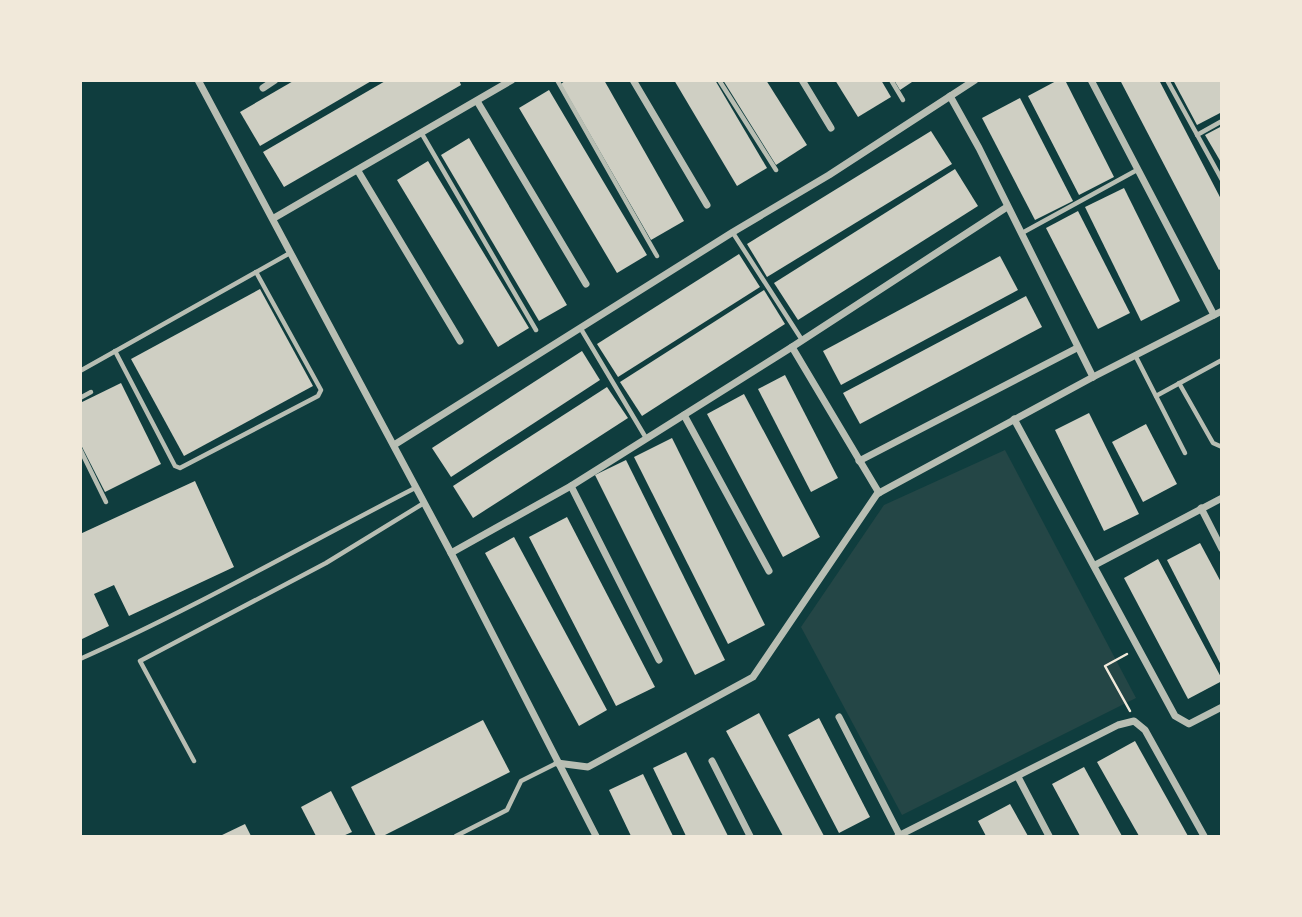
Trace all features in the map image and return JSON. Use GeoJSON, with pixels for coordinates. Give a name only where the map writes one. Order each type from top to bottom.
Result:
{"type":"FeatureCollection","features":[{"type":"Feature","properties":{"kind":"street"},"geometry":{"type":"LineString","coordinates":[[198,80],[451,553],[596,836]]}},
{"type":"Feature","properties":{"kind":"street"},"geometry":{"type":"LineString","coordinates":[[263,88],[275,80]]}},
{"type":"Feature","properties":{"kind":"street"},"geometry":{"type":"LineString","coordinates":[[274,218],[512,80]]}},
{"type":"Feature","properties":{"kind":"street"},"geometry":{"type":"LineString","coordinates":[[633,80],[707,205]]}},
{"type":"Feature","properties":{"kind":"street"},"geometry":{"type":"LineString","coordinates":[[802,80],[831,128]]}},
{"type":"Feature","properties":{"kind":"street"},"geometry":{"type":"LineString","coordinates":[[394,445],[733,232],[829,175],[975,80]]}},
{"type":"Feature","properties":{"kind":"street"},"geometry":{"type":"LineString","coordinates":[[557,763],[589,766],[753,677],[879,493],[1218,313],[1091,80]]}},
{"type":"Feature","properties":{"kind":"street"},"geometry":{"type":"LineString","coordinates":[[950,96],[979,148],[1093,377]]}},
{"type":"Feature","properties":{"kind":"street"},"geometry":{"type":"LineString","coordinates":[[477,101],[586,284]]}},
{"type":"Feature","properties":{"kind":"street"},"geometry":{"type":"LineString","coordinates":[[358,171],[460,341]]}},
{"type":"Feature","properties":{"kind":"street"},"geometry":{"type":"LineString","coordinates":[[451,553],[571,486],[792,347],[1007,206]]}},
{"type":"Feature","properties":{"kind":"street"},"geometry":{"type":"LineString","coordinates":[[792,347],[879,493]]}},
{"type":"Feature","properties":{"kind":"street"},"geometry":{"type":"LineString","coordinates":[[859,461],[1077,348]]}},
{"type":"Feature","properties":{"kind":"street"},"geometry":{"type":"LineString","coordinates":[[684,415],[769,571]]}},
{"type":"Feature","properties":{"kind":"street"},"geometry":{"type":"LineString","coordinates":[[1014,419],[1175,716],[1189,724],[1222,707]]}},
{"type":"Feature","properties":{"kind":"street"},"geometry":{"type":"LineString","coordinates":[[571,486],[659,660]]}},
{"type":"Feature","properties":{"kind":"street"},"geometry":{"type":"LineString","coordinates":[[1095,565],[1222,498]]}},
{"type":"Feature","properties":{"kind":"street"},"geometry":{"type":"LineString","coordinates":[[1201,508],[1222,548]]}},
{"type":"Feature","properties":{"kind":"street"},"geometry":{"type":"LineString","coordinates":[[839,718],[900,836],[1118,725],[1134,721],[1145,730],[1204,836]]}},
{"type":"Feature","properties":{"kind":"street"},"geometry":{"type":"LineString","coordinates":[[712,761],[750,836]]}},
{"type":"Feature","properties":{"kind":"street"},"geometry":{"type":"LineString","coordinates":[[1018,777],[1049,836]]}},
{"type":"Feature","properties":{"kind":"lane"},"geometry":{"type":"LineString","coordinates":[[557,80],[657,256]]}},
{"type":"Feature","properties":{"kind":"lane"},"geometry":{"type":"LineString","coordinates":[[719,80],[776,170]]}},
{"type":"Feature","properties":{"kind":"lane"},"geometry":{"type":"LineString","coordinates":[[891,80],[903,100]]}},
{"type":"Feature","properties":{"kind":"lane"},"geometry":{"type":"LineString","coordinates":[[1167,80],[1222,180]]}},
{"type":"Feature","properties":{"kind":"lane"},"geometry":{"type":"LineString","coordinates":[[1197,135],[1222,121]]}},
{"type":"Feature","properties":{"kind":"lane"},"geometry":{"type":"LineString","coordinates":[[422,134],[536,330]]}},
{"type":"Feature","properties":{"kind":"lane"},"geometry":{"type":"LineString","coordinates":[[1021,234],[1138,170]]}},
{"type":"Feature","properties":{"kind":"lane"},"geometry":{"type":"LineString","coordinates":[[733,232],[802,340]]}},
{"type":"Feature","properties":{"kind":"lane"},"geometry":{"type":"LineString","coordinates":[[80,370],[290,253]]}},
{"type":"Feature","properties":{"kind":"lane"},"geometry":{"type":"LineString","coordinates":[[115,351],[175,466],[180,468],[318,396],[321,390],[256,272]]}},
{"type":"Feature","properties":{"kind":"lane"},"geometry":{"type":"LineString","coordinates":[[581,329],[646,438]]}},
{"type":"Feature","properties":{"kind":"lane"},"geometry":{"type":"LineString","coordinates":[[1135,355],[1185,453]]}},
{"type":"Feature","properties":{"kind":"lane"},"geometry":{"type":"LineString","coordinates":[[1156,396],[1222,360]]}},
{"type":"Feature","properties":{"kind":"lane"},"geometry":{"type":"LineString","coordinates":[[1179,383],[1213,443],[1222,447]]}},
{"type":"Feature","properties":{"kind":"lane"},"geometry":{"type":"LineString","coordinates":[[80,398],[90,392]]}},
{"type":"Feature","properties":{"kind":"lane"},"geometry":{"type":"LineString","coordinates":[[80,449],[106,502]]}},
{"type":"Feature","properties":{"kind":"lane"},"geometry":{"type":"LineString","coordinates":[[80,659],[223,591],[416,487]]}},
{"type":"Feature","properties":{"kind":"lane"},"geometry":{"type":"LineString","coordinates":[[194,761],[140,661],[326,563],[424,503]]}},
{"type":"Feature","properties":{"kind":"lane"},"geometry":{"type":"LineString","coordinates":[[456,836],[507,810],[521,781],[557,763]]}},
{"type":"Feature","properties":{"kind":"path"},"geometry":{"type":"LineString","coordinates":[[1134,721],[1105,666],[1138,648]]}},
{"type":"Feature","properties":{"kind":"shaded area"},"geometry":{"type":"Polygon","coordinates":[[[1005,450],[1136,698],[902,815],[801,627],[884,505],[1005,450]]]}},
{"type":"Feature","properties":{"kind":"building"},"geometry":{"type":"Polygon","coordinates":[[[295,80],[373,80],[260,146],[240,112],[295,80]]]}},
{"type":"Feature","properties":{"kind":"building"},"geometry":{"type":"Polygon","coordinates":[[[387,80],[459,80],[461,85],[284,187],[263,152],[387,80]]]}},
{"type":"Feature","properties":{"kind":"building"},"geometry":{"type":"Polygon","coordinates":[[[566,80],[604,80],[684,221],[651,240],[561,84],[566,80]]]}},
{"type":"Feature","properties":{"kind":"building"},"geometry":{"type":"Polygon","coordinates":[[[674,80],[715,80],[767,168],[737,186],[674,80]]]}},
{"type":"Feature","properties":{"kind":"building"},"geometry":{"type":"Polygon","coordinates":[[[723,80],[766,80],[807,145],[776,165],[723,80]]]}},
{"type":"Feature","properties":{"kind":"building"},"geometry":{"type":"Polygon","coordinates":[[[835,80],[881,80],[891,97],[858,117],[835,80]]]}},
{"type":"Feature","properties":{"kind":"building"},"geometry":{"type":"Polygon","coordinates":[[[894,80],[915,80],[900,90],[894,80]]]}},
{"type":"Feature","properties":{"kind":"building"},"geometry":{"type":"Polygon","coordinates":[[[1058,80],[1065,80],[1114,177],[1079,195],[1028,96],[1058,80]]]}},
{"type":"Feature","properties":{"kind":"building"},"geometry":{"type":"Polygon","coordinates":[[[1120,80],[1159,80],[1222,201],[1222,268],[1219,270],[1120,80]]]}},
{"type":"Feature","properties":{"kind":"building"},"geometry":{"type":"Polygon","coordinates":[[[1173,80],[1222,80],[1222,112],[1197,125],[1173,80]]]}},
{"type":"Feature","properties":{"kind":"building"},"geometry":{"type":"Polygon","coordinates":[[[549,90],[647,255],[617,273],[519,108],[549,90]]]}},
{"type":"Feature","properties":{"kind":"building"},"geometry":{"type":"Polygon","coordinates":[[[1020,98],[1073,201],[1035,220],[982,118],[1020,98]]]}},
{"type":"Feature","properties":{"kind":"building"},"geometry":{"type":"Polygon","coordinates":[[[1222,126],[1222,164],[1205,135],[1222,126]]]}},
{"type":"Feature","properties":{"kind":"building"},"geometry":{"type":"Polygon","coordinates":[[[931,131],[952,164],[767,277],[747,244],[931,131]]]}},
{"type":"Feature","properties":{"kind":"building"},"geometry":{"type":"Polygon","coordinates":[[[469,138],[567,305],[539,321],[441,155],[469,138]]]}},
{"type":"Feature","properties":{"kind":"building"},"geometry":{"type":"Polygon","coordinates":[[[428,161],[529,328],[498,347],[397,180],[428,161]]]}},
{"type":"Feature","properties":{"kind":"building"},"geometry":{"type":"Polygon","coordinates":[[[955,169],[978,206],[798,320],[774,283],[955,169]]]}},
{"type":"Feature","properties":{"kind":"building"},"geometry":{"type":"Polygon","coordinates":[[[1124,188],[1180,301],[1141,321],[1085,207],[1124,188]]]}},
{"type":"Feature","properties":{"kind":"building"},"geometry":{"type":"Polygon","coordinates":[[[1078,211],[1130,313],[1098,329],[1046,228],[1078,211]]]}},
{"type":"Feature","properties":{"kind":"building"},"geometry":{"type":"Polygon","coordinates":[[[739,254],[760,287],[618,377],[597,344],[739,254]]]}},
{"type":"Feature","properties":{"kind":"building"},"geometry":{"type":"Polygon","coordinates":[[[1000,256],[1018,290],[841,385],[823,351],[1000,256]]]}},
{"type":"Feature","properties":{"kind":"building"},"geometry":{"type":"Polygon","coordinates":[[[260,289],[313,386],[184,456],[131,359],[260,289]]]}},
{"type":"Feature","properties":{"kind":"building"},"geometry":{"type":"Polygon","coordinates":[[[764,290],[785,324],[642,416],[620,382],[764,290]]]}},
{"type":"Feature","properties":{"kind":"building"},"geometry":{"type":"Polygon","coordinates":[[[1026,296],[1042,327],[860,424],[843,393],[1026,296]]]}},
{"type":"Feature","properties":{"kind":"building"},"geometry":{"type":"Polygon","coordinates":[[[582,351],[600,380],[451,477],[432,448],[582,351]]]}},
{"type":"Feature","properties":{"kind":"building"},"geometry":{"type":"Polygon","coordinates":[[[785,375],[838,478],[811,492],[758,389],[785,375]]]}},
{"type":"Feature","properties":{"kind":"building"},"geometry":{"type":"Polygon","coordinates":[[[121,383],[161,464],[105,492],[80,443],[80,403],[121,383]]]}},
{"type":"Feature","properties":{"kind":"building"},"geometry":{"type":"Polygon","coordinates":[[[607,387],[628,418],[473,518],[453,486],[607,387]]]}},
{"type":"Feature","properties":{"kind":"building"},"geometry":{"type":"Polygon","coordinates":[[[744,394],[820,537],[783,557],[707,414],[744,394]]]}},
{"type":"Feature","properties":{"kind":"building"},"geometry":{"type":"Polygon","coordinates":[[[1089,413],[1139,514],[1104,531],[1055,430],[1089,413]]]}},
{"type":"Feature","properties":{"kind":"building"},"geometry":{"type":"Polygon","coordinates":[[[1146,424],[1177,484],[1143,502],[1112,442],[1146,424]]]}},
{"type":"Feature","properties":{"kind":"building"},"geometry":{"type":"Polygon","coordinates":[[[672,438],[765,625],[728,644],[634,457],[672,438]]]}},
{"type":"Feature","properties":{"kind":"building"},"geometry":{"type":"Polygon","coordinates":[[[626,460],[725,660],[695,675],[595,475],[626,460]]]}},
{"type":"Feature","properties":{"kind":"building"},"geometry":{"type":"Polygon","coordinates":[[[195,481],[234,567],[129,616],[114,585],[94,594],[109,626],[80,640],[80,534],[195,481]]]}},
{"type":"Feature","properties":{"kind":"building"},"geometry":{"type":"Polygon","coordinates":[[[567,517],[655,687],[616,706],[529,537],[567,517]]]}},
{"type":"Feature","properties":{"kind":"building"},"geometry":{"type":"Polygon","coordinates":[[[514,537],[607,710],[579,726],[485,553],[514,537]]]}},
{"type":"Feature","properties":{"kind":"building"},"geometry":{"type":"Polygon","coordinates":[[[1200,543],[1222,584],[1222,667],[1167,560],[1200,543]]]}},
{"type":"Feature","properties":{"kind":"building"},"geometry":{"type":"Polygon","coordinates":[[[1158,559],[1222,679],[1188,699],[1124,578],[1158,559]]]}},
{"type":"Feature","properties":{"kind":"building"},"geometry":{"type":"Polygon","coordinates":[[[759,713],[824,836],[783,836],[726,731],[759,713]]]}},
{"type":"Feature","properties":{"kind":"building"},"geometry":{"type":"Polygon","coordinates":[[[819,718],[870,817],[839,833],[788,735],[819,718]]]}},
{"type":"Feature","properties":{"kind":"building"},"geometry":{"type":"Polygon","coordinates":[[[483,720],[510,772],[383,836],[376,836],[351,787],[483,720]]]}},
{"type":"Feature","properties":{"kind":"building"},"geometry":{"type":"Polygon","coordinates":[[[1135,741],[1188,836],[1139,836],[1097,762],[1135,741]]]}},
{"type":"Feature","properties":{"kind":"building"},"geometry":{"type":"Polygon","coordinates":[[[686,752],[728,836],[686,836],[653,768],[686,752]]]}},
{"type":"Feature","properties":{"kind":"building"},"geometry":{"type":"Polygon","coordinates":[[[1084,767],[1122,836],[1080,836],[1052,784],[1084,767]]]}},
{"type":"Feature","properties":{"kind":"building"},"geometry":{"type":"Polygon","coordinates":[[[643,774],[673,836],[631,836],[609,790],[643,774]]]}},
{"type":"Feature","properties":{"kind":"building"},"geometry":{"type":"Polygon","coordinates":[[[331,791],[352,832],[343,836],[316,836],[301,807],[331,791]]]}},
{"type":"Feature","properties":{"kind":"building"},"geometry":{"type":"Polygon","coordinates":[[[1010,804],[1028,836],[986,836],[978,821],[1010,804]]]}},
{"type":"Feature","properties":{"kind":"building"},"geometry":{"type":"Polygon","coordinates":[[[245,824],[251,836],[220,836],[245,824]]]}}]}
